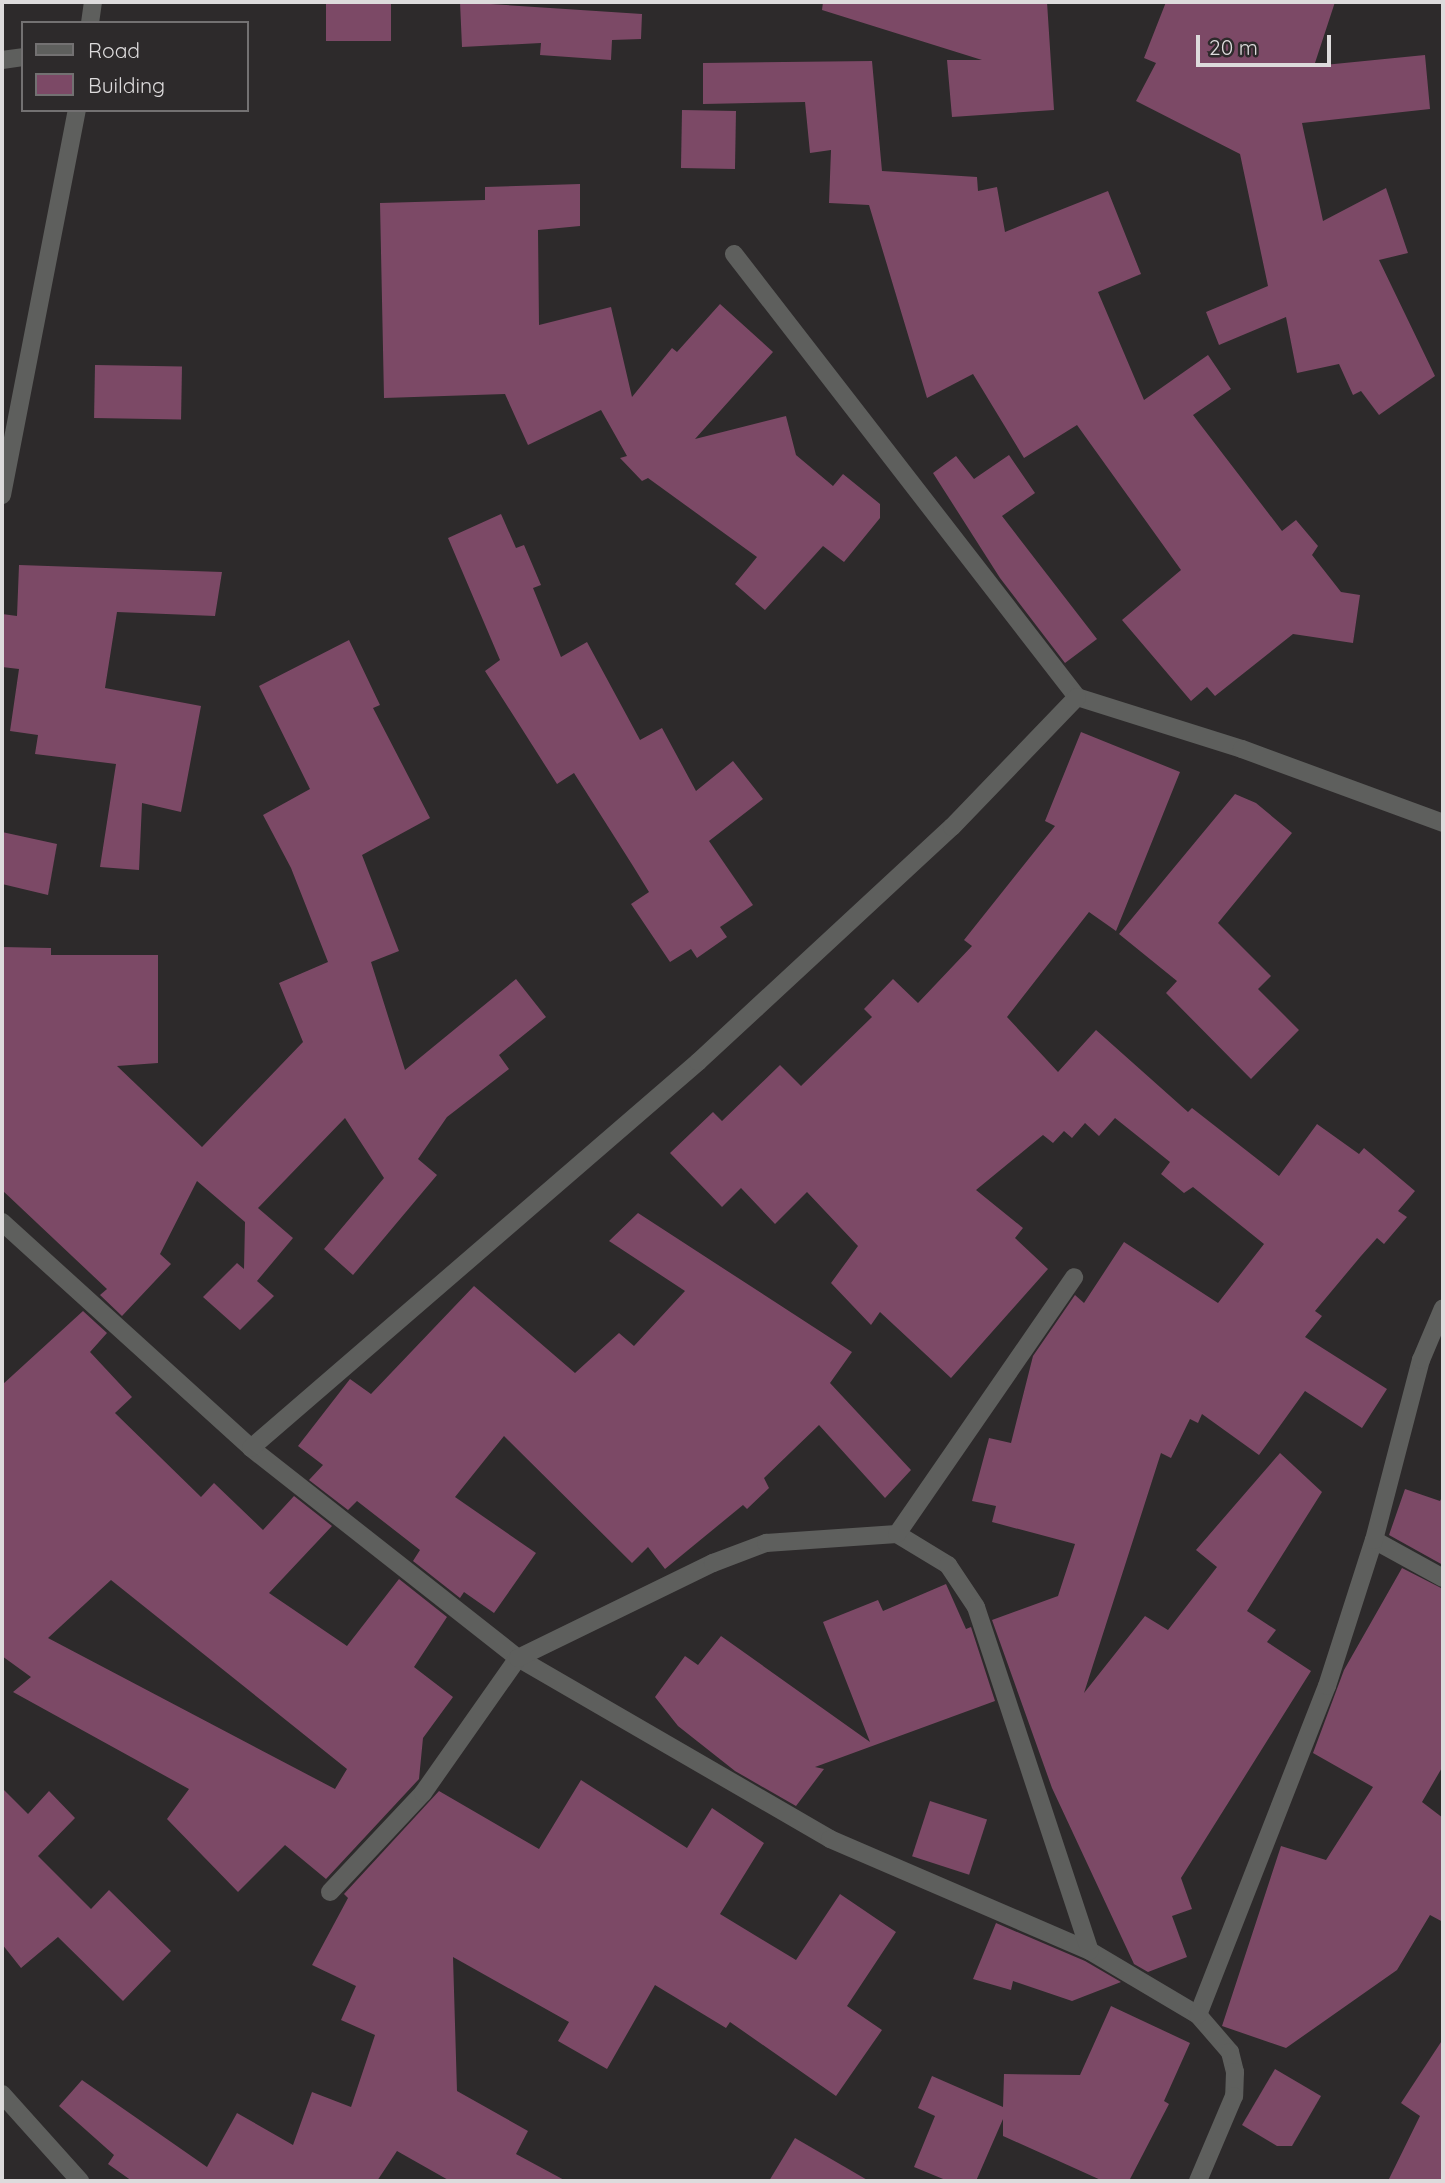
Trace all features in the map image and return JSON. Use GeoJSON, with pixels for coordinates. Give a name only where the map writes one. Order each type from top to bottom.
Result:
{"type":"FeatureCollection","features":[{"type":"Feature","properties":{"kind":"street"},"geometry":{"type":"LineString","coordinates":[[90,21],[93,2]]}},
{"type":"Feature","properties":{"kind":"street"},"geometry":{"type":"LineString","coordinates":[[2,61],[21,57]]}},
{"type":"Feature","properties":{"kind":"street"},"geometry":{"type":"LineString","coordinates":[[2,495],[77,112]]}},
{"type":"Feature","properties":{"kind":"street"},"geometry":{"type":"LineString","coordinates":[[734,254],[1077,697],[1242,749],[1443,822]]}},
{"type":"Feature","properties":{"kind":"street"},"geometry":{"type":"LineString","coordinates":[[251,1448],[698,1062],[952,827],[1077,697]]}},
{"type":"Feature","properties":{"kind":"street"},"geometry":{"type":"LineString","coordinates":[[2,1222],[251,1448],[518,1658],[830,1839],[1090,1951],[1198,2015],[1230,2052],[1235,2073],[1234,2096],[1198,2181]]}},
{"type":"Feature","properties":{"kind":"street"},"geometry":{"type":"LineString","coordinates":[[897,1534],[1074,1277]]}},
{"type":"Feature","properties":{"kind":"street"},"geometry":{"type":"LineString","coordinates":[[1198,2015],[1327,1686],[1374,1540],[1421,1360],[1443,1308]]}},
{"type":"Feature","properties":{"kind":"street"},"geometry":{"type":"LineString","coordinates":[[330,1892],[423,1793],[518,1658],[713,1563],[766,1543],[897,1534],[948,1565],[976,1607],[1090,1951]]}},
{"type":"Feature","properties":{"kind":"street"},"geometry":{"type":"LineString","coordinates":[[1374,1540],[1443,1578]]}},
{"type":"Feature","properties":{"kind":"street"},"geometry":{"type":"LineString","coordinates":[[2,2094],[80,2181]]}},
{"type":"Feature","properties":{"kind":"building"},"geometry":{"type":"Polygon","coordinates":[[[326,2],[391,2],[391,41],[326,41],[326,2]]]}},
{"type":"Feature","properties":{"kind":"building"},"geometry":{"type":"Polygon","coordinates":[[[460,2],[642,14],[641,39],[612,40],[611,60],[540,55],[541,43],[462,47],[460,2]]]}},
{"type":"Feature","properties":{"kind":"building"},"geometry":{"type":"Polygon","coordinates":[[[823,2],[1047,2],[1054,110],[952,117],[947,60],[982,60],[822,10],[823,2]]]}},
{"type":"Feature","properties":{"kind":"building"},"geometry":{"type":"Polygon","coordinates":[[[1166,2],[1335,2],[1314,66],[1425,55],[1430,109],[1302,123],[1323,221],[1386,188],[1408,253],[1379,260],[1435,376],[1379,415],[1361,391],[1353,395],[1339,364],[1297,373],[1286,317],[1219,345],[1206,312],[1268,286],[1240,154],[1136,101],[1156,63],[1144,58],[1166,2]]]}},
{"type":"Feature","properties":{"kind":"building"},"geometry":{"type":"Polygon","coordinates":[[[872,61],[882,171],[977,177],[978,191],[997,187],[1005,232],[1108,191],[1141,274],[1098,292],[1144,400],[1208,355],[1231,389],[1193,415],[1282,531],[1296,520],[1318,546],[1312,555],[1341,592],[1360,595],[1353,643],[1293,634],[1215,696],[1207,687],[1191,701],[1122,620],[1181,570],[1077,425],[1024,458],[973,374],[927,398],[869,205],[829,203],[831,150],[810,153],[805,102],[703,104],[703,63],[872,61]]]}},
{"type":"Feature","properties":{"kind":"building"},"geometry":{"type":"Polygon","coordinates":[[[682,110],[736,111],[735,169],[681,168],[682,110]]]}},
{"type":"Feature","properties":{"kind":"building"},"geometry":{"type":"Polygon","coordinates":[[[580,184],[580,226],[538,230],[539,325],[611,307],[632,397],[672,348],[677,352],[720,304],[773,352],[695,439],[786,416],[796,455],[833,486],[843,474],[880,504],[880,518],[844,562],[823,546],[765,610],[735,584],[757,557],[648,478],[642,481],[620,458],[627,456],[601,410],[528,445],[505,394],[384,398],[380,203],[485,200],[485,187],[580,184]]]}},
{"type":"Feature","properties":{"kind":"building"},"geometry":{"type":"Polygon","coordinates":[[[95,365],[182,367],[181,420],[94,418],[95,365]]]}},
{"type":"Feature","properties":{"kind":"building"},"geometry":{"type":"Polygon","coordinates":[[[1009,455],[1035,493],[1002,516],[1097,639],[1065,663],[1000,578],[933,473],[956,456],[974,479],[1009,455]]]}},
{"type":"Feature","properties":{"kind":"building"},"geometry":{"type":"Polygon","coordinates":[[[501,514],[516,548],[524,545],[541,585],[533,588],[561,657],[587,642],[640,740],[662,728],[696,791],[733,761],[763,799],[709,841],[753,905],[720,927],[727,937],[697,958],[691,949],[670,962],[631,904],[649,892],[574,773],[557,784],[485,671],[500,660],[448,538],[501,514]]]}},
{"type":"Feature","properties":{"kind":"building"},"geometry":{"type":"Polygon","coordinates":[[[19,565],[222,572],[215,616],[117,612],[105,688],[201,706],[181,812],[142,803],[139,870],[100,867],[116,764],[35,754],[38,735],[10,731],[19,669],[2,667],[2,614],[17,616],[19,565]]]}},
{"type":"Feature","properties":{"kind":"building"},"geometry":{"type":"Polygon","coordinates":[[[349,640],[380,705],[373,708],[430,818],[362,855],[399,951],[371,962],[405,1070],[516,979],[546,1017],[499,1055],[509,1069],[447,1117],[418,1159],[437,1175],[353,1275],[324,1249],[384,1178],[345,1118],[258,1208],[293,1238],[257,1281],[274,1296],[240,1330],[203,1297],[237,1263],[244,1269],[245,1222],[197,1181],[160,1254],[171,1264],[122,1316],[100,1295],[107,1289],[2,1190],[2,947],[51,948],[51,955],[158,955],[158,1063],[117,1066],[202,1147],[303,1042],[279,983],[328,962],[291,868],[263,815],[310,789],[259,686],[349,640]]]}},
{"type":"Feature","properties":{"kind":"building"},"geometry":{"type":"Polygon","coordinates":[[[1081,732],[1180,772],[1116,931],[1089,912],[1007,1017],[1058,1072],[1096,1030],[1188,1112],[1192,1108],[1279,1176],[1317,1124],[1359,1154],[1364,1148],[1415,1191],[1398,1211],[1407,1217],[1384,1244],[1377,1238],[1361,1256],[1315,1311],[1322,1316],[1305,1337],[1387,1389],[1362,1428],[1305,1391],[1259,1455],[1202,1414],[1198,1423],[1190,1419],[1171,1458],[1161,1453],[1084,1693],[1145,1616],[1168,1630],[1217,1567],[1196,1550],[1280,1453],[1322,1492],[1247,1611],[1276,1630],[1267,1642],[1311,1671],[1181,1878],[1192,1909],[1172,1916],[1187,1957],[1148,1972],[1134,1964],[1052,1788],[992,1620],[1058,1596],[1075,1544],[992,1522],[996,1506],[972,1501],[989,1438],[1011,1443],[1033,1356],[1075,1295],[1084,1303],[1124,1242],[1218,1303],[1264,1244],[1193,1187],[1184,1193],[1161,1174],[1170,1162],[1115,1118],[1099,1136],[1085,1123],[1072,1138],[1064,1131],[1053,1143],[1043,1135],[976,1190],[1023,1228],[1015,1238],[1048,1269],[951,1378],[880,1312],[871,1325],[831,1283],[858,1246],[807,1192],[775,1224],[741,1188],[722,1207],[670,1153],[713,1112],[722,1121],[780,1065],[801,1086],[872,1017],[864,1009],[893,979],[918,1003],[972,946],[964,940],[1055,826],[1045,821],[1081,732]]]}},
{"type":"Feature","properties":{"kind":"building"},"geometry":{"type":"Polygon","coordinates":[[[1235,794],[1256,803],[1292,833],[1218,923],[1271,976],[1258,989],[1299,1030],[1251,1079],[1166,993],[1177,981],[1119,934],[1235,794]]]}},
{"type":"Feature","properties":{"kind":"building"},"geometry":{"type":"Polygon","coordinates":[[[2,832],[57,844],[48,895],[2,884],[2,832]]]}},
{"type":"Feature","properties":{"kind":"building"},"geometry":{"type":"Polygon","coordinates":[[[638,1213],[852,1352],[830,1383],[911,1470],[885,1498],[819,1425],[764,1478],[769,1488],[747,1509],[743,1505],[665,1569],[648,1547],[632,1563],[504,1436],[455,1497],[536,1553],[494,1613],[464,1592],[460,1598],[413,1561],[420,1550],[357,1501],[348,1510],[309,1480],[323,1465],[298,1446],[350,1379],[371,1394],[474,1286],[575,1373],[619,1333],[634,1346],[685,1291],[609,1241],[638,1213]]]}},
{"type":"Feature","properties":{"kind":"building"},"geometry":{"type":"Polygon","coordinates":[[[83,1311],[107,1333],[90,1352],[132,1397],[115,1413],[201,1497],[214,1483],[263,1530],[294,1496],[332,1526],[269,1593],[347,1646],[399,1579],[447,1617],[414,1667],[453,1697],[423,1738],[419,1779],[326,1879],[285,1845],[238,1892],[167,1819],[189,1789],[13,1692],[31,1677],[2,1656],[2,1385],[83,1311]],[[111,1580],[48,1638],[335,1789],[347,1769],[111,1580]]]}},
{"type":"Feature","properties":{"kind":"building"},"geometry":{"type":"Polygon","coordinates":[[[1405,1489],[1440,1501],[1443,1495],[1443,1565],[1389,1535],[1405,1489]]]}},
{"type":"Feature","properties":{"kind":"building"},"geometry":{"type":"Polygon","coordinates":[[[1402,1568],[1443,1589],[1443,1766],[1422,1802],[1443,1818],[1443,1922],[1430,1915],[1397,1970],[1286,2048],[1222,2026],[1281,1846],[1326,1860],[1373,1787],[1313,1753],[1344,1670],[1402,1568]]]}},
{"type":"Feature","properties":{"kind":"building"},"geometry":{"type":"Polygon","coordinates":[[[946,1584],[966,1629],[971,1627],[995,1701],[815,1767],[824,1769],[796,1806],[735,1771],[678,1726],[655,1697],[685,1656],[698,1665],[721,1636],[870,1742],[823,1622],[878,1600],[883,1611],[946,1584]]]}},
{"type":"Feature","properties":{"kind":"building"},"geometry":{"type":"Polygon","coordinates":[[[581,1780],[687,1848],[712,1808],[764,1843],[720,1914],[796,1960],[840,1894],[896,1932],[847,2006],[882,2030],[836,2096],[730,2022],[726,2028],[655,1985],[607,2069],[558,2041],[569,2022],[453,1957],[457,2091],[528,2131],[516,2154],[566,2181],[450,2181],[397,2151],[377,2181],[132,2181],[108,2164],[114,2155],[59,2106],[82,2080],[207,2167],[237,2113],[293,2145],[312,2092],[351,2107],[375,2035],[341,2020],[356,1986],[312,1965],[348,1898],[344,1894],[439,1791],[539,1849],[581,1780]]]}},
{"type":"Feature","properties":{"kind":"building"},"geometry":{"type":"Polygon","coordinates":[[[2,1788],[28,1814],[49,1791],[75,1818],[38,1856],[91,1909],[109,1890],[171,1951],[123,2001],[58,1937],[21,1968],[2,1944],[2,1788]]]}},
{"type":"Feature","properties":{"kind":"building"},"geometry":{"type":"Polygon","coordinates":[[[930,1801],[987,1820],[969,1875],[912,1856],[930,1801]]]}},
{"type":"Feature","properties":{"kind":"building"},"geometry":{"type":"Polygon","coordinates":[[[996,1923],[1085,1961],[1121,1982],[1072,2001],[1013,1981],[1011,1990],[973,1979],[996,1923]]]}},
{"type":"Feature","properties":{"kind":"building"},"geometry":{"type":"Polygon","coordinates":[[[1111,2006],[1190,2043],[1164,2101],[1169,2104],[1129,2181],[1103,2181],[1003,2136],[1003,2119],[976,2181],[948,2181],[914,2167],[935,2116],[918,2108],[932,2076],[1003,2107],[1004,2074],[1080,2075],[1111,2006]]]}},
{"type":"Feature","properties":{"kind":"building"},"geometry":{"type":"Polygon","coordinates":[[[1443,2039],[1443,2181],[1388,2181],[1420,2116],[1401,2103],[1443,2039]]]}},
{"type":"Feature","properties":{"kind":"building"},"geometry":{"type":"Polygon","coordinates":[[[1275,2069],[1321,2096],[1292,2146],[1277,2146],[1242,2125],[1275,2069]]]}},
{"type":"Feature","properties":{"kind":"building"},"geometry":{"type":"Polygon","coordinates":[[[795,2138],[869,2181],[769,2181],[795,2138]]]}}]}
